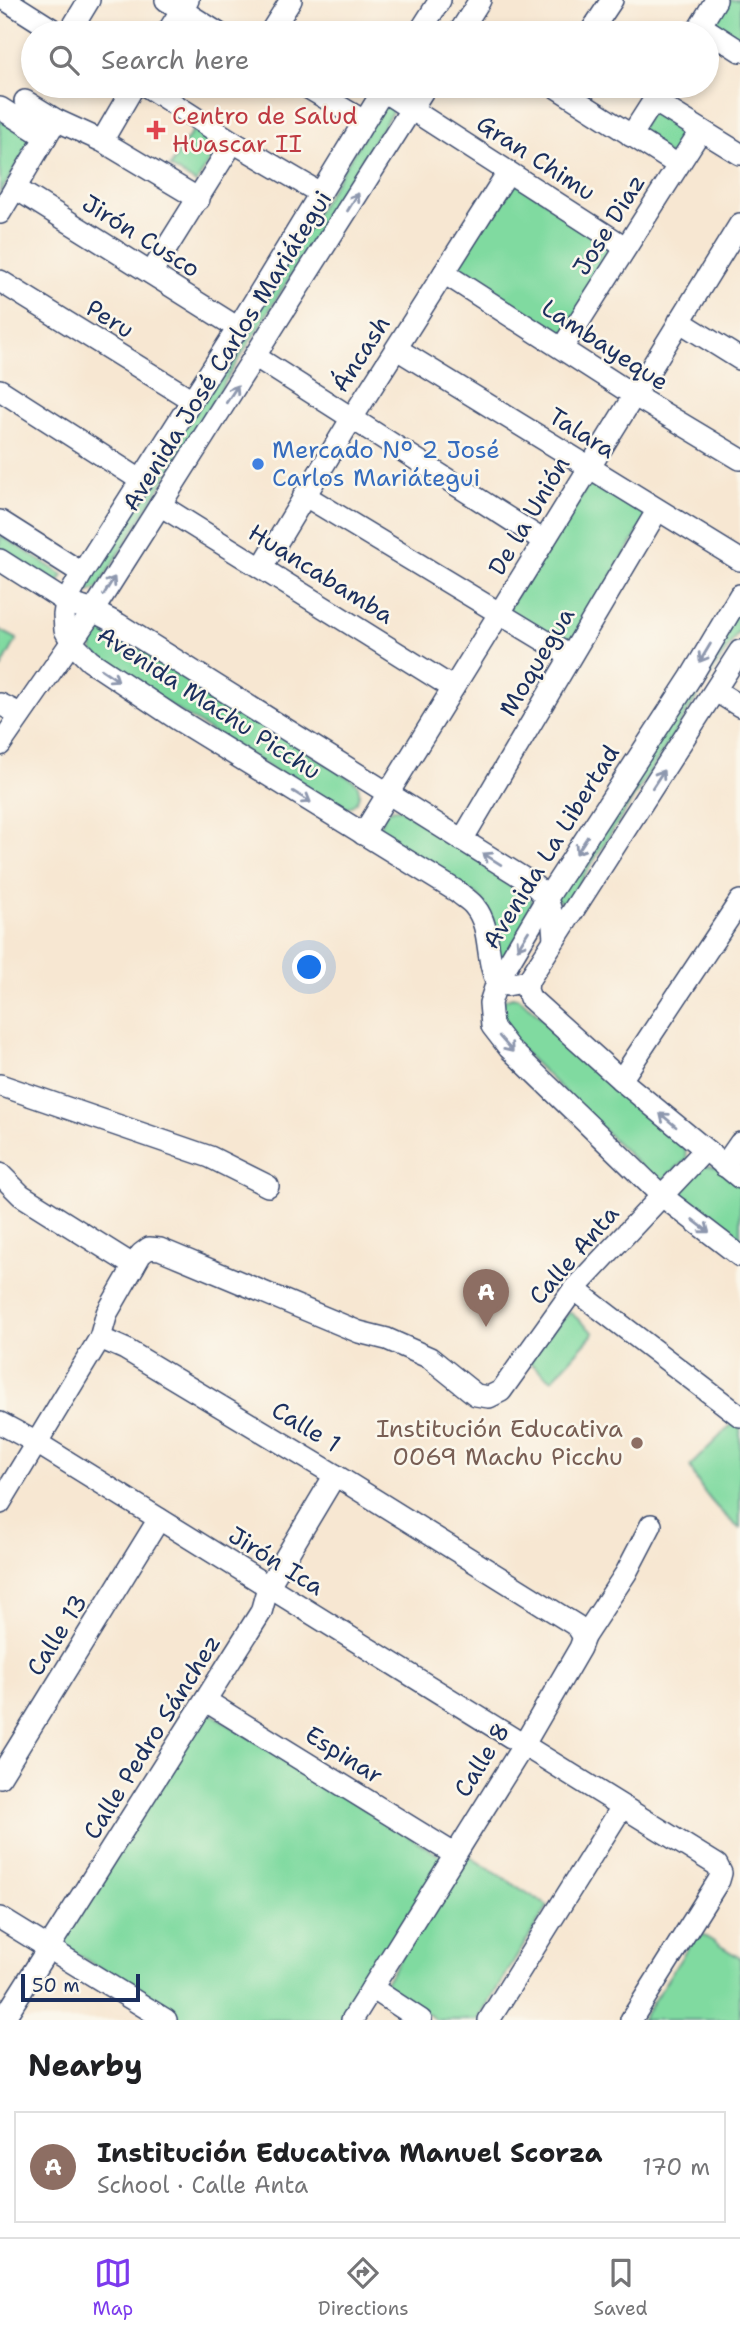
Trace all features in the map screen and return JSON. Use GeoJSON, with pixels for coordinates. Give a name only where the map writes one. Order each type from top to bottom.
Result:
{"type":"FeatureCollection","features":[{"type":"Feature","properties":{"kind":"street"},"geometry":{"type":"LineString","coordinates":[[6,0],[39,21]]}},
{"type":"Feature","properties":{"kind":"street"},"geometry":{"type":"LineString","coordinates":[[76,21],[89,0]]}},
{"type":"Feature","properties":{"kind":"street"},"geometry":{"type":"LineString","coordinates":[[277,21],[290,0]]}},
{"type":"Feature","properties":{"kind":"street"},"geometry":{"type":"LineString","coordinates":[[427,21],[440,0]]}},
{"type":"Feature","properties":{"kind":"street"},"geometry":{"type":"LineString","coordinates":[[469,21],[480,0]]}},
{"type":"Feature","properties":{"kind":"street"},"geometry":{"type":"LineString","coordinates":[[598,21],[612,0]]}},
{"type":"Feature","properties":{"kind":"street"},"geometry":{"type":"LineString","coordinates":[[704,21],[716,0]]}},
{"type":"Feature","properties":{"kind":"street"},"geometry":{"type":"LineString","coordinates":[[171,21],[178,3],[202,21]]}},
{"type":"Feature","properties":{"kind":"street"},"geometry":{"type":"LineString","coordinates":[[719,40],[740,51]]}},
{"type":"Feature","properties":{"kind":"street"},"geometry":{"type":"LineString","coordinates":[[102,141],[127,98]]}},
{"type":"Feature","properties":{"kind":"street"},"geometry":{"type":"LineString","coordinates":[[165,98],[320,193]]}},
{"type":"Feature","properties":{"kind":"street"},"geometry":{"type":"LineString","coordinates":[[325,98],[364,121]]}},
{"type":"Feature","properties":{"kind":"street","name":"Avenida José Carlos Mariátegui"},"geometry":{"type":"LineString","coordinates":[[66,602],[379,98]]}},
{"type":"Feature","properties":{"kind":"street","name":"Gran Chimu"},"geometry":{"type":"LineString","coordinates":[[397,98],[411,110],[625,247]]}},
{"type":"Feature","properties":{"kind":"street","name":"Avenida José Carlos Mariátegui"},"geometry":{"type":"LineString","coordinates":[[0,745],[93,611],[418,98]]}},
{"type":"Feature","properties":{"kind":"street"},"geometry":{"type":"LineString","coordinates":[[573,98],[678,165]]}},
{"type":"Feature","properties":{"kind":"street"},"geometry":{"type":"LineString","coordinates":[[631,136],[655,98]]}},
{"type":"Feature","properties":{"kind":"street"},"geometry":{"type":"LineString","coordinates":[[664,98],[701,130],[740,154]]}},
{"type":"Feature","properties":{"kind":"street"},"geometry":{"type":"LineString","coordinates":[[19,103],[51,128],[102,141],[199,199]]}},
{"type":"Feature","properties":{"kind":"street"},"geometry":{"type":"LineString","coordinates":[[0,213],[51,128]]}},
{"type":"Feature","properties":{"kind":"street","name":"Jose Diaz"},"geometry":{"type":"LineString","coordinates":[[562,348],[701,130]]}},
{"type":"Feature","properties":{"kind":"street"},"geometry":{"type":"LineString","coordinates":[[151,273],[233,142]]}},
{"type":"Feature","properties":{"kind":"street","name":"Áncash"},"geometry":{"type":"LineString","coordinates":[[262,567],[304,495],[508,172]]}},
{"type":"Feature","properties":{"kind":"street","name":"Jirón Cusco"},"geometry":{"type":"LineString","coordinates":[[15,188],[238,328]]}},
{"type":"Feature","properties":{"kind":"street","name":"De la Unión"},"geometry":{"type":"LineString","coordinates":[[363,834],[679,321],[732,254],[740,224]]}},
{"type":"Feature","properties":{"kind":"street","name":"Lambayeque"},"geometry":{"type":"LineString","coordinates":[[443,273],[635,396],[740,459]]}},
{"type":"Feature","properties":{"kind":"street","name":"Peru"},"geometry":{"type":"LineString","coordinates":[[0,281],[192,400]]}},
{"type":"Feature","properties":{"kind":"street"},"geometry":{"type":"LineString","coordinates":[[679,321],[740,359]]}},
{"type":"Feature","properties":{"kind":"street","name":"Talara"},"geometry":{"type":"LineString","coordinates":[[397,349],[740,560]]}},
{"type":"Feature","properties":{"kind":"street"},"geometry":{"type":"LineString","coordinates":[[256,357],[544,541]]}},
{"type":"Feature","properties":{"kind":"street"},"geometry":{"type":"LineString","coordinates":[[0,390],[142,481]]}},
{"type":"Feature","properties":{"kind":"street"},"geometry":{"type":"LineString","coordinates":[[169,437],[194,452]]}},
{"type":"Feature","properties":{"kind":"street"},"geometry":{"type":"LineString","coordinates":[[304,495],[570,656]]}},
{"type":"Feature","properties":{"kind":"street","name":"Huancabamba"},"geometry":{"type":"LineString","coordinates":[[160,505],[453,688]]}},
{"type":"Feature","properties":{"kind":"street","name":"Moquegua"},"geometry":{"type":"LineString","coordinates":[[462,840],[657,511]]}},
{"type":"Feature","properties":{"kind":"street"},"geometry":{"type":"LineString","coordinates":[[0,521],[82,573]]}},
{"type":"Feature","properties":{"kind":"street"},"geometry":{"type":"LineString","coordinates":[[0,560],[66,602]]}},
{"type":"Feature","properties":{"kind":"street","name":"Avenida La Libertad"},"geometry":{"type":"LineString","coordinates":[[740,595],[691,677],[547,898],[497,982],[507,985],[528,981],[740,651]]}},
{"type":"Feature","properties":{"kind":"street","name":"Avenida Machu Picchu"},"geometry":{"type":"LineString","coordinates":[[547,898],[531,883],[126,629],[93,611],[66,602],[65,630],[72,643],[90,661],[177,719],[458,892],[475,907],[483,922],[492,973],[497,982],[490,1003],[492,1026],[499,1036],[663,1196],[740,1256]]}},
{"type":"Feature","properties":{"kind":"street"},"geometry":{"type":"LineString","coordinates":[[716,691],[740,706]]}},
{"type":"Feature","properties":{"kind":"street"},"geometry":{"type":"LineString","coordinates":[[0,704],[20,714]]}},
{"type":"Feature","properties":{"kind":"street"},"geometry":{"type":"LineString","coordinates":[[547,898],[552,913],[554,939]]}},
{"type":"Feature","properties":{"kind":"street"},"geometry":{"type":"LineString","coordinates":[[621,1080],[740,901]]}},
{"type":"Feature","properties":{"kind":"street"},"geometry":{"type":"LineString","coordinates":[[528,981],[530,998],[621,1080],[732,1172],[740,1143]]}},
{"type":"Feature","properties":{"kind":"street"},"geometry":{"type":"LineString","coordinates":[[0,1084],[210,1157],[268,1186]]}},
{"type":"Feature","properties":{"kind":"street","name":"Calle Anta"},"geometry":{"type":"LineString","coordinates":[[134,1266],[141,1254],[149,1248],[160,1249],[359,1332],[387,1339],[430,1357],[476,1395],[489,1397],[500,1391],[574,1289],[704,1151]]}},
{"type":"Feature","properties":{"kind":"street"},"geometry":{"type":"LineString","coordinates":[[0,1174],[21,1195],[134,1266],[107,1313],[100,1338],[0,1503]]}},
{"type":"Feature","properties":{"kind":"street"},"geometry":{"type":"LineString","coordinates":[[574,1289],[740,1416]]}},
{"type":"Feature","properties":{"kind":"street","name":"Calle 1"},"geometry":{"type":"LineString","coordinates":[[100,1338],[125,1349],[335,1475],[577,1626],[584,1637]]}},
{"type":"Feature","properties":{"kind":"street","name":"Jirón Ica"},"geometry":{"type":"LineString","coordinates":[[0,1423],[37,1443],[717,1866],[719,1880],[631,2020]]}},
{"type":"Feature","properties":{"kind":"street","name":"Calle Pedro Sánchez"},"geometry":{"type":"LineString","coordinates":[[3,2020],[261,1612],[268,1587],[335,1475]]}},
{"type":"Feature","properties":{"kind":"street","name":"Calle 13"},"geometry":{"type":"LineString","coordinates":[[0,1777],[159,1519]]}},
{"type":"Feature","properties":{"kind":"street","name":"Calle 8"},"geometry":{"type":"LineString","coordinates":[[352,2020],[523,1746],[584,1637],[626,1573],[651,1525]]}},
{"type":"Feature","properties":{"kind":"street","name":"Espinar"},"geometry":{"type":"LineString","coordinates":[[206,1701],[454,1854]]}},
{"type":"Feature","properties":{"kind":"street"},"geometry":{"type":"LineString","coordinates":[[489,2020],[622,1807]]}},
{"type":"Feature","properties":{"kind":"street"},"geometry":{"type":"LineString","coordinates":[[0,1918],[166,2020]]}},
{"type":"Feature","properties":{"kind":"street"},"geometry":{"type":"LineString","coordinates":[[372,1988],[421,2020]]}},
{"type":"Feature","properties":{"kind":"green space"},"geometry":{"type":"Polygon","coordinates":[[[720,0],[740,0],[740,46],[719,33],[719,21],[708,21],[720,0]]]}},
{"type":"Feature","properties":{"kind":"green space"},"geometry":{"type":"Polygon","coordinates":[[[384,104],[392,106],[392,112],[97,589],[89,592],[83,589],[384,104]]]}},
{"type":"Feature","properties":{"kind":"green space"},"geometry":{"type":"Polygon","coordinates":[[[654,106],[693,130],[675,159],[636,135],[654,106]]]}},
{"type":"Feature","properties":{"kind":"green space"},"geometry":{"type":"Polygon","coordinates":[[[0,119],[32,139],[0,194],[0,119]]]}},
{"type":"Feature","properties":{"kind":"green space"},"geometry":{"type":"Polygon","coordinates":[[[196,125],[222,141],[196,183],[170,167],[196,125]]]}},
{"type":"Feature","properties":{"kind":"green space"},"geometry":{"type":"Polygon","coordinates":[[[509,178],[620,247],[560,344],[449,272],[509,178]]]}},
{"type":"Feature","properties":{"kind":"green space"},"geometry":{"type":"Polygon","coordinates":[[[594,476],[650,512],[569,649],[506,611],[594,476]]]}},
{"type":"Feature","properties":{"kind":"green space"},"geometry":{"type":"Polygon","coordinates":[[[0,535],[63,575],[56,586],[0,550],[0,535]]]}},
{"type":"Feature","properties":{"kind":"green space"},"geometry":{"type":"Polygon","coordinates":[[[740,605],[740,629],[566,905],[555,899],[740,605]]]}},
{"type":"Feature","properties":{"kind":"green space"},"geometry":{"type":"Polygon","coordinates":[[[0,630],[17,639],[0,670],[0,630]]]}},
{"type":"Feature","properties":{"kind":"green space"},"geometry":{"type":"Polygon","coordinates":[[[109,630],[356,782],[359,793],[356,802],[348,808],[337,810],[95,658],[90,640],[95,633],[109,630]]]}},
{"type":"Feature","properties":{"kind":"green space"},"geometry":{"type":"Polygon","coordinates":[[[401,809],[532,895],[531,913],[506,957],[497,956],[491,916],[478,896],[381,835],[379,827],[386,812],[401,809]]]}},
{"type":"Feature","properties":{"kind":"green space"},"geometry":{"type":"Polygon","coordinates":[[[512,997],[519,998],[683,1139],[687,1159],[663,1180],[653,1178],[502,1031],[499,1005],[512,997]]]}},
{"type":"Feature","properties":{"kind":"green space"},"geometry":{"type":"Polygon","coordinates":[[[705,1165],[717,1167],[740,1184],[740,1247],[682,1204],[680,1191],[696,1169],[705,1165]]]}},
{"type":"Feature","properties":{"kind":"green space"},"geometry":{"type":"Polygon","coordinates":[[[570,1312],[594,1333],[552,1380],[525,1359],[570,1312]]]}},
{"type":"Feature","properties":{"kind":"green space"},"geometry":{"type":"Polygon","coordinates":[[[736,1420],[740,1423],[740,1529],[724,1515],[699,1485],[690,1466],[736,1420]]]}},
{"type":"Feature","properties":{"kind":"green space"},"geometry":{"type":"Polygon","coordinates":[[[207,1711],[444,1858],[342,2020],[183,2020],[61,1944],[207,1711]]]}},
{"type":"Feature","properties":{"kind":"green space"},"geometry":{"type":"Polygon","coordinates":[[[467,1855],[548,1906],[478,2020],[437,2020],[383,1985],[467,1855]]]}},
{"type":"Feature","properties":{"kind":"green space"},"geometry":{"type":"Polygon","coordinates":[[[698,1932],[740,1958],[740,2020],[641,2020],[698,1932]]]}},
{"type":"Feature","properties":{"kind":"place","name":"Centro de Salud Huascar II"},"geometry":{"type":"Point","coordinates":[156,130]}},
{"type":"Feature","properties":{"kind":"place","name":"Mercado Nº 2 José Carlos Mariátegui"},"geometry":{"type":"Point","coordinates":[258,464]}},
{"type":"Feature","properties":{"kind":"place","name":"Institución Educativa Manuel Scorza"},"geometry":{"type":"Point","coordinates":[486,1327]}},
{"type":"Feature","properties":{"kind":"place","name":"Institución Educativa 0069 Machu Picchu"},"geometry":{"type":"Point","coordinates":[637,1443]}}]}
